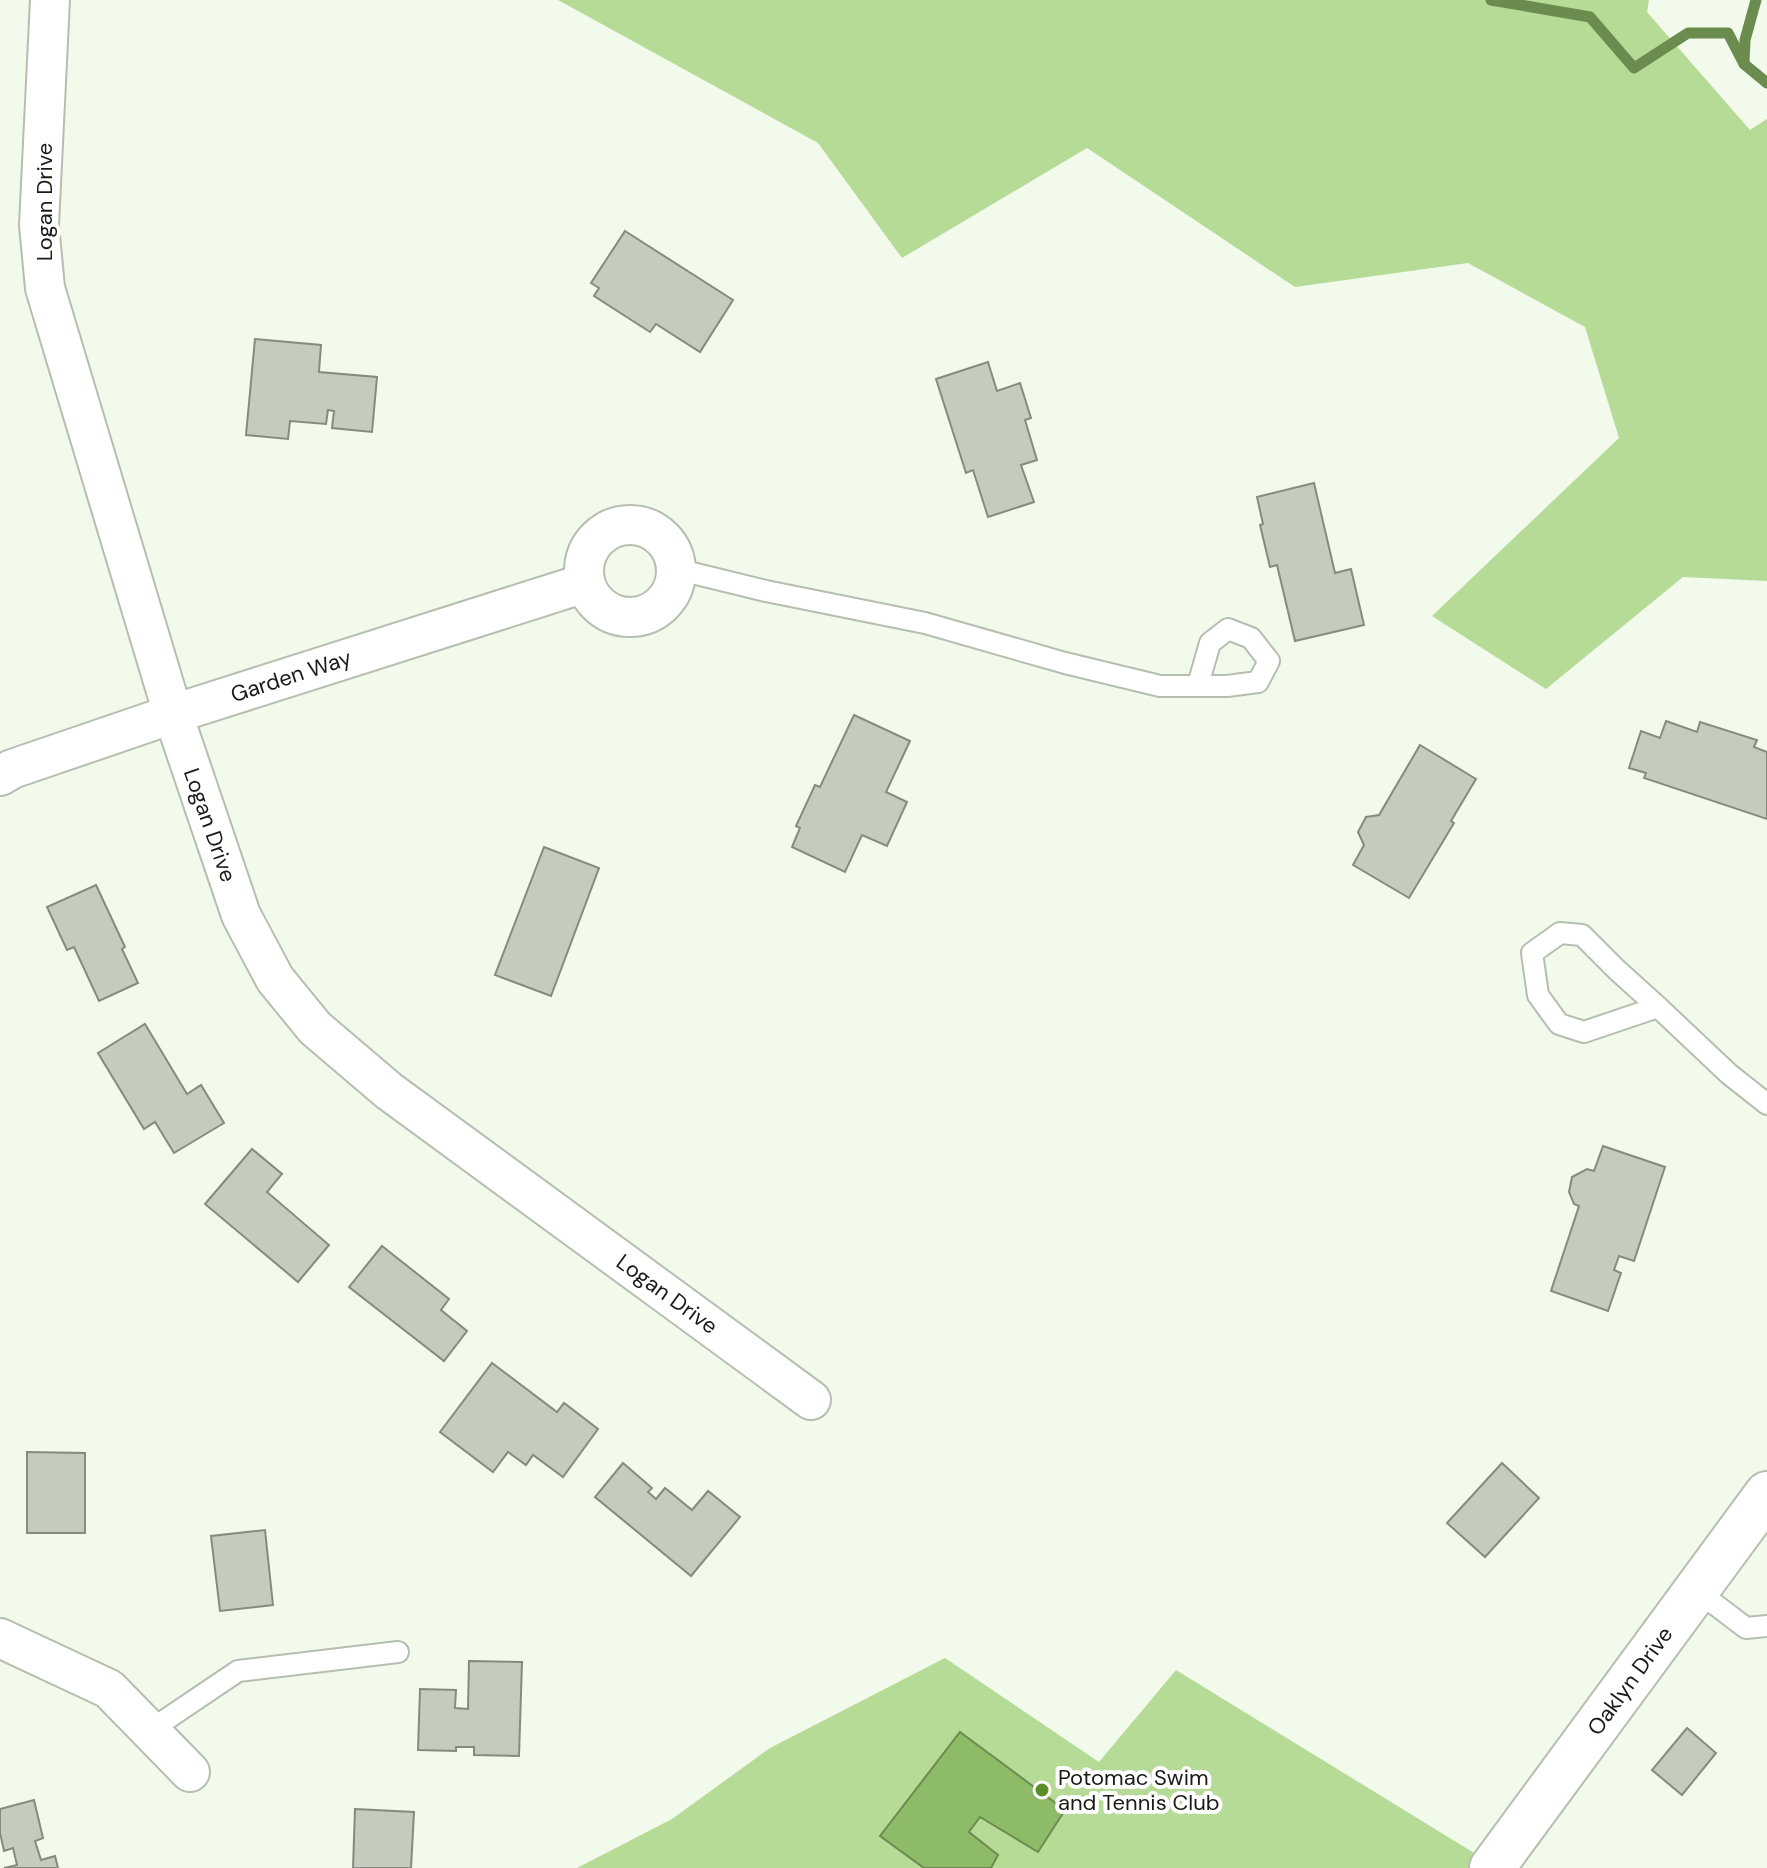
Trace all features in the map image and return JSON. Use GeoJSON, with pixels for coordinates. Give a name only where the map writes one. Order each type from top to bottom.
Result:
{"type":"FeatureCollection","features":[{"type":"Feature","properties":{"kind":"street","name":"Logan Drive"},"geometry":{"type":"LineString","coordinates":[[50,0],[39,225],[45,288],[173,714],[241,915],[275,979],[315,1028],[389,1091],[811,1400]]}},
{"type":"Feature","properties":{"kind":"street"},"geometry":{"type":"LineString","coordinates":[[624,525],[639,525],[654,531],[666,541],[673,554],[675,584],[669,598],[645,616],[630,618],[601,608],[591,597],[585,583],[584,567],[596,539],[624,525]]}},
{"type":"Feature","properties":{"kind":"street","name":"Garden Way"},"geometry":{"type":"LineString","coordinates":[[0,776],[12,769],[173,714],[585,583]]}},
{"type":"Feature","properties":{"kind":"street","name":"Oaklyn Drive"},"geometry":{"type":"LineString","coordinates":[[1492,1868],[1767,1494]]}},
{"type":"Feature","properties":{"kind":"street"},"geometry":{"type":"LineString","coordinates":[[0,1638],[109,1689],[190,1772]]}},
{"type":"Feature","properties":{"kind":"lane"},"geometry":{"type":"LineString","coordinates":[[676,569],[766,591],[925,623],[1160,686],[1198,685]]}},
{"type":"Feature","properties":{"kind":"lane"},"geometry":{"type":"LineString","coordinates":[[1658,1007],[1584,1032],[1559,1024],[1538,995],[1532,953],[1560,933],[1582,935],[1729,1074],[1767,1104]]}},
{"type":"Feature","properties":{"kind":"lane"},"geometry":{"type":"LineString","coordinates":[[1696,1590],[1746,1628],[1767,1626]]}},
{"type":"Feature","properties":{"kind":"lane"},"geometry":{"type":"LineString","coordinates":[[149,1731],[238,1671],[398,1652]]}},
{"type":"Feature","properties":{"kind":"shaded area"},"geometry":{"type":"Polygon","coordinates":[[[558,0],[1649,0],[1647,12],[1750,130],[1767,119],[1767,581],[1683,577],[1546,689],[1432,616],[1619,438],[1585,327],[1468,263],[1295,287],[1087,148],[902,258],[818,143],[558,0]]]}},
{"type":"Feature","properties":{"kind":"shaded area","name":"Potomac Swim and Tennis Club"},"geometry":{"type":"Polygon","coordinates":[[[945,1658],[1099,1762],[1176,1670],[1479,1856],[1470,1868],[577,1868],[672,1819],[770,1748],[945,1658]]]}},
{"type":"Feature","properties":{"kind":"shaded area"},"geometry":{"type":"Polygon","coordinates":[[[960,1732],[1065,1810],[1038,1852],[980,1817],[969,1832],[998,1855],[991,1868],[924,1868],[880,1836],[960,1732]]]}},
{"type":"Feature","properties":{"kind":"building"},"geometry":{"type":"Polygon","coordinates":[[[625,231],[733,300],[700,352],[656,324],[650,332],[594,296],[599,288],[591,283],[625,231]]]}},
{"type":"Feature","properties":{"kind":"building"},"geometry":{"type":"Polygon","coordinates":[[[255,339],[321,345],[319,372],[377,377],[372,432],[332,428],[334,411],[328,410],[326,424],[290,421],[288,439],[246,435],[255,339]]]}},
{"type":"Feature","properties":{"kind":"building"},"geometry":{"type":"Polygon","coordinates":[[[988,362],[997,391],[1020,383],[1031,418],[1025,420],[1037,460],[1021,465],[1034,502],[988,517],[973,470],[966,473],[936,379],[988,362]]]}},
{"type":"Feature","properties":{"kind":"building"},"geometry":{"type":"Polygon","coordinates":[[[1314,483],[1335,573],[1351,569],[1364,625],[1295,641],[1277,565],[1270,567],[1257,497],[1314,483]]]}},
{"type":"Feature","properties":{"kind":"building"},"geometry":{"type":"Polygon","coordinates":[[[854,715],[910,741],[886,792],[907,802],[887,846],[862,835],[845,872],[792,847],[800,828],[796,826],[815,785],[820,787],[854,715]]]}},
{"type":"Feature","properties":{"kind":"building"},"geometry":{"type":"Polygon","coordinates":[[[1666,721],[1697,732],[1700,722],[1757,740],[1754,747],[1767,752],[1767,819],[1644,778],[1646,773],[1629,768],[1641,731],[1660,738],[1666,721]]]}},
{"type":"Feature","properties":{"kind":"building"},"geometry":{"type":"Polygon","coordinates":[[[1420,745],[1476,779],[1451,821],[1454,823],[1409,898],[1353,865],[1364,845],[1358,832],[1366,817],[1379,815],[1420,745]]]}},
{"type":"Feature","properties":{"kind":"building"},"geometry":{"type":"Polygon","coordinates":[[[544,847],[599,868],[551,996],[495,975],[544,847]]]}},
{"type":"Feature","properties":{"kind":"building"},"geometry":{"type":"Polygon","coordinates":[[[96,885],[138,983],[99,1001],[74,947],[67,950],[47,907],[96,885]]]}},
{"type":"Feature","properties":{"kind":"building"},"geometry":{"type":"Polygon","coordinates":[[[145,1024],[187,1094],[201,1085],[224,1123],[174,1153],[155,1122],[144,1129],[98,1053],[145,1024]]]}},
{"type":"Feature","properties":{"kind":"building"},"geometry":{"type":"Polygon","coordinates":[[[1603,1146],[1665,1167],[1634,1261],[1619,1256],[1614,1270],[1621,1273],[1608,1311],[1551,1291],[1579,1206],[1574,1204],[1569,1192],[1572,1177],[1587,1169],[1594,1171],[1603,1146]]]}},
{"type":"Feature","properties":{"kind":"building"},"geometry":{"type":"Polygon","coordinates":[[[252,1149],[282,1174],[267,1192],[329,1245],[298,1282],[205,1204],[252,1149]]]}},
{"type":"Feature","properties":{"kind":"building"},"geometry":{"type":"Polygon","coordinates":[[[382,1246],[449,1299],[441,1310],[467,1331],[444,1361],[349,1287],[382,1246]]]}},
{"type":"Feature","properties":{"kind":"building"},"geometry":{"type":"Polygon","coordinates":[[[492,1363],[557,1412],[564,1403],[598,1429],[563,1477],[533,1455],[526,1465],[508,1452],[493,1472],[440,1432],[492,1363]]]}},
{"type":"Feature","properties":{"kind":"building"},"geometry":{"type":"Polygon","coordinates":[[[27,1452],[85,1453],[85,1533],[27,1533],[27,1452]]]}},
{"type":"Feature","properties":{"kind":"building"},"geometry":{"type":"Polygon","coordinates":[[[623,1463],[652,1488],[648,1492],[656,1499],[665,1488],[692,1510],[708,1491],[740,1517],[691,1576],[595,1497],[623,1463]]]}},
{"type":"Feature","properties":{"kind":"building"},"geometry":{"type":"Polygon","coordinates":[[[1502,1463],[1539,1498],[1485,1557],[1447,1523],[1502,1463]]]}},
{"type":"Feature","properties":{"kind":"building"},"geometry":{"type":"Polygon","coordinates":[[[265,1530],[273,1605],[220,1611],[211,1536],[265,1530]]]}},
{"type":"Feature","properties":{"kind":"building"},"geometry":{"type":"Polygon","coordinates":[[[469,1661],[522,1662],[519,1756],[474,1755],[474,1747],[456,1747],[456,1751],[418,1750],[420,1689],[456,1690],[455,1708],[468,1709],[469,1661]]]}},
{"type":"Feature","properties":{"kind":"building"},"geometry":{"type":"Polygon","coordinates":[[[1687,1728],[1716,1753],[1682,1795],[1652,1770],[1687,1728]]]}},
{"type":"Feature","properties":{"kind":"building"},"geometry":{"type":"Polygon","coordinates":[[[34,1800],[43,1838],[35,1841],[41,1860],[55,1856],[58,1868],[4,1868],[17,1865],[13,1848],[4,1851],[0,1809],[34,1800]]]}},
{"type":"Feature","properties":{"kind":"building"},"geometry":{"type":"Polygon","coordinates":[[[355,1809],[414,1812],[411,1868],[353,1868],[355,1809]]]}},
{"type":"Feature","properties":{"kind":"waterway"},"geometry":{"type":"LineString","coordinates":[[1491,0],[1590,17],[1634,68],[1688,33],[1728,33],[1744,64],[1767,83]]}},
{"type":"Feature","properties":{"kind":"waterway"},"geometry":{"type":"LineString","coordinates":[[1744,62],[1745,40],[1756,0]]}},
{"type":"Feature","properties":{"kind":"place","name":"Potomac Swim and Tennis Club"},"geometry":{"type":"Point","coordinates":[1042,1790]}}]}
